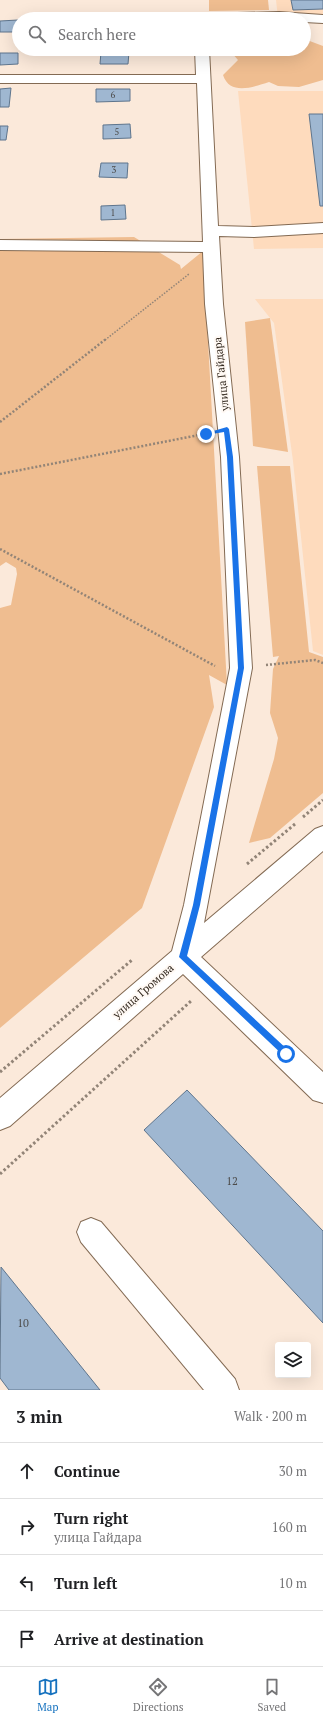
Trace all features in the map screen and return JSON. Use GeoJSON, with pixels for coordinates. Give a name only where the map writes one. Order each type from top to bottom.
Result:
{"type":"FeatureCollection","features":[{"type":"Feature","properties":{"kind":"street"},"geometry":{"type":"LineString","coordinates":[[252,12],[284,12]]}},
{"type":"Feature","properties":{"kind":"street"},"geometry":{"type":"LineString","coordinates":[[311,16],[323,18]]}},
{"type":"Feature","properties":{"kind":"street","name":"улица Гайдара"},"geometry":{"type":"LineString","coordinates":[[182,957],[196,905],[241,668],[230,457],[214,304],[202,56]]}},
{"type":"Feature","properties":{"kind":"street"},"geometry":{"type":"LineString","coordinates":[[0,79],[204,79]]}},
{"type":"Feature","properties":{"kind":"street"},"geometry":{"type":"LineString","coordinates":[[0,245],[212,244],[254,232],[323,228]]}},
{"type":"Feature","properties":{"kind":"street","name":"улица Громова"},"geometry":{"type":"LineString","coordinates":[[0,1116],[323,836]]}},
{"type":"Feature","properties":{"kind":"street"},"geometry":{"type":"LineString","coordinates":[[182,957],[323,1090]]}},
{"type":"Feature","properties":{"kind":"street"},"geometry":{"type":"LineString","coordinates":[[91,1232],[224,1390]]}},
{"type":"Feature","properties":{"kind":"path"},"geometry":{"type":"LineString","coordinates":[[0,422],[212,244]]}},
{"type":"Feature","properties":{"kind":"path"},"geometry":{"type":"LineString","coordinates":[[0,474],[227,429]]}},
{"type":"Feature","properties":{"kind":"path"},"geometry":{"type":"LineString","coordinates":[[0,549],[216,666],[241,668],[314,660],[323,663]]}},
{"type":"Feature","properties":{"kind":"path"},"geometry":{"type":"LineString","coordinates":[[247,864],[323,800]]}},
{"type":"Feature","properties":{"kind":"path"},"geometry":{"type":"LineString","coordinates":[[0,1072],[132,960]]}},
{"type":"Feature","properties":{"kind":"path"},"geometry":{"type":"LineString","coordinates":[[0,1174],[211,984]]}},
{"type":"Feature","properties":{"kind":"shaded area"},"geometry":{"type":"Polygon","coordinates":[[[209,0],[268,0],[269,10],[209,11],[209,0]]]}},
{"type":"Feature","properties":{"kind":"shaded area"},"geometry":{"type":"Polygon","coordinates":[[[276,0],[323,0],[323,21],[311,20],[311,12],[277,12],[276,0]]]}},
{"type":"Feature","properties":{"kind":"shaded area"},"geometry":{"type":"Polygon","coordinates":[[[311,42],[323,46],[323,80],[299,87],[278,86],[269,82],[249,88],[236,88],[226,82],[223,75],[238,60],[234,56],[311,56],[311,42]]]}},
{"type":"Feature","properties":{"kind":"shaded area"},"geometry":{"type":"Polygon","coordinates":[[[238,91],[323,91],[323,248],[254,249],[238,91]]]}},
{"type":"Feature","properties":{"kind":"shaded area"},"geometry":{"type":"Polygon","coordinates":[[[134,237],[180,265],[181,269],[203,251],[227,685],[209,675],[214,707],[142,908],[0,1028],[0,608],[11,605],[17,574],[16,568],[6,562],[0,566],[0,239],[134,237]]]}},
{"type":"Feature","properties":{"kind":"shaded area"},"geometry":{"type":"Polygon","coordinates":[[[255,299],[323,299],[323,655],[313,651],[293,461],[274,323],[255,299]]]}},
{"type":"Feature","properties":{"kind":"shaded area"},"geometry":{"type":"Polygon","coordinates":[[[270,318],[288,452],[253,446],[245,322],[270,318]]]}},
{"type":"Feature","properties":{"kind":"shaded area"},"geometry":{"type":"Polygon","coordinates":[[[257,466],[290,466],[309,652],[323,657],[323,793],[270,838],[249,843],[274,759],[278,738],[270,713],[273,669],[279,656],[273,657],[257,466]]]}},
{"type":"Feature","properties":{"kind":"building"},"geometry":{"type":"Polygon","coordinates":[[[291,0],[323,0],[323,9],[293,10],[291,0]]]}},
{"type":"Feature","properties":{"kind":"building"},"geometry":{"type":"Polygon","coordinates":[[[12,20],[12,32],[0,32],[0,21],[12,20]]]}},
{"type":"Feature","properties":{"kind":"building"},"geometry":{"type":"Polygon","coordinates":[[[0,53],[12,53],[12,56],[18,56],[18,64],[0,65],[0,53]]]}},
{"type":"Feature","properties":{"kind":"building"},"geometry":{"type":"Polygon","coordinates":[[[101,56],[129,56],[128,64],[100,64],[101,56]]]}},
{"type":"Feature","properties":{"kind":"building"},"geometry":{"type":"Polygon","coordinates":[[[11,88],[9,107],[0,107],[0,89],[11,88]]]}},
{"type":"Feature","properties":{"kind":"building"},"geometry":{"type":"Polygon","coordinates":[[[96,89],[130,89],[130,101],[96,102],[96,89]]]}},
{"type":"Feature","properties":{"kind":"building"},"geometry":{"type":"Polygon","coordinates":[[[309,114],[323,114],[323,206],[320,206],[309,114]]]}},
{"type":"Feature","properties":{"kind":"building"},"geometry":{"type":"Polygon","coordinates":[[[130,124],[131,138],[103,139],[103,125],[130,124]]]}},
{"type":"Feature","properties":{"kind":"building"},"geometry":{"type":"Polygon","coordinates":[[[0,126],[8,126],[6,140],[0,140],[0,126]]]}},
{"type":"Feature","properties":{"kind":"building"},"geometry":{"type":"Polygon","coordinates":[[[101,163],[128,163],[127,178],[99,177],[101,163]]]}},
{"type":"Feature","properties":{"kind":"building"},"geometry":{"type":"Polygon","coordinates":[[[125,205],[126,219],[101,220],[101,206],[125,205]]]}},
{"type":"Feature","properties":{"kind":"building"},"geometry":{"type":"Polygon","coordinates":[[[187,1090],[323,1231],[323,1323],[144,1130],[187,1090]]]}},
{"type":"Feature","properties":{"kind":"building"},"geometry":{"type":"Polygon","coordinates":[[[1,1267],[100,1390],[9,1390],[0,1378],[1,1267]]]}},
{"type":"Feature","properties":{"kind":"route"},"geometry":{"type":"LineString","coordinates":[[206,434],[227,429],[230,457],[241,668],[196,905],[182,957],[286,1054]]}}]}
